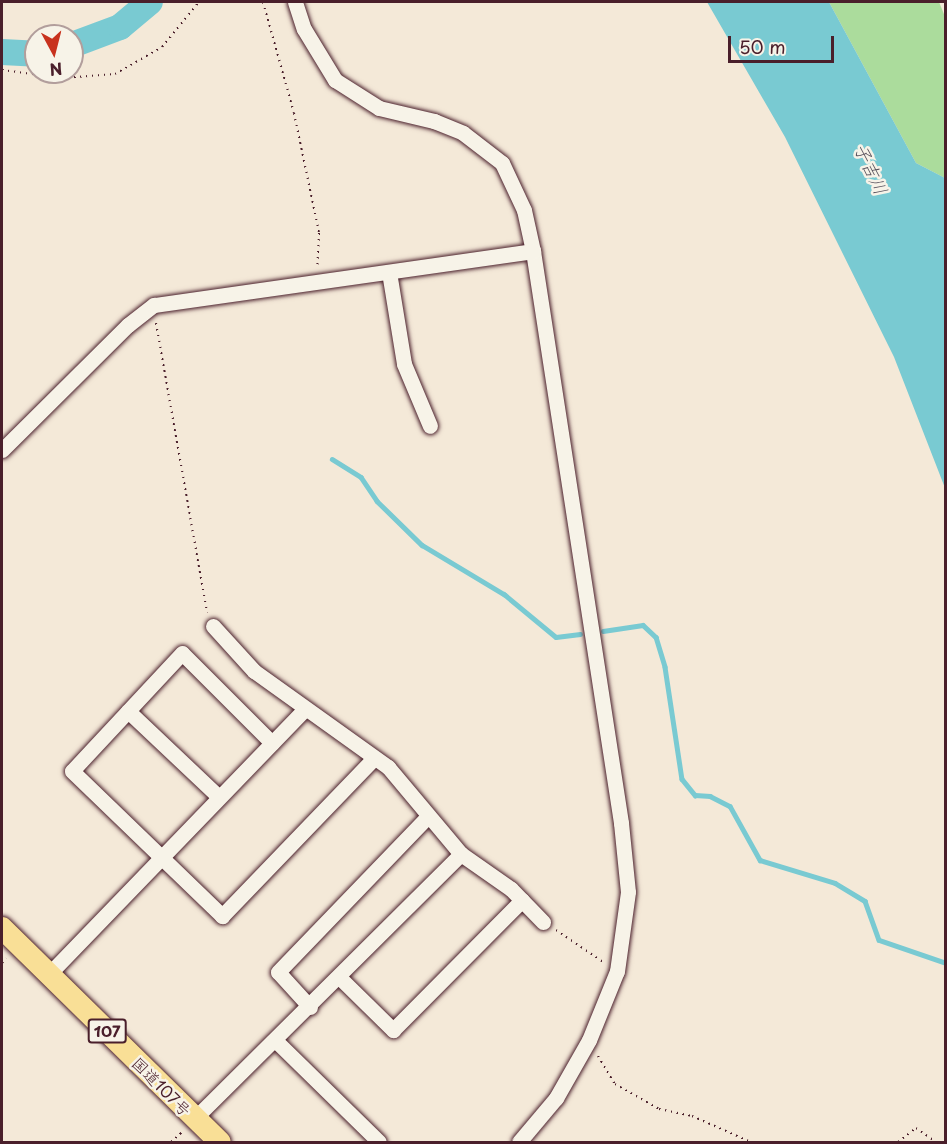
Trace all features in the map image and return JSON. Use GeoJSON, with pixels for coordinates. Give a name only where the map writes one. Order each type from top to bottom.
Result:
{"type":"FeatureCollection","features":[{"type":"Feature","properties":{"kind":"highway","name":"国道107号"},"geometry":{"type":"LineString","coordinates":[[2,928],[219,1143]]}},
{"type":"Feature","properties":{"kind":"street"},"geometry":{"type":"LineString","coordinates":[[295,2],[304,29],[335,80],[379,108],[434,121],[463,133],[502,163],[524,210],[533,251],[621,823],[628,892],[617,971],[589,1040],[556,1098],[519,1143]]}},
{"type":"Feature","properties":{"kind":"street"},"geometry":{"type":"LineString","coordinates":[[2,450],[128,325],[154,305],[317,279],[389,272],[533,251]]}},
{"type":"Feature","properties":{"kind":"street"},"geometry":{"type":"LineString","coordinates":[[389,272],[404,364],[430,426]]}},
{"type":"Feature","properties":{"kind":"street"},"geometry":{"type":"LineString","coordinates":[[213,626],[254,671],[388,767],[427,817],[461,854],[522,900],[543,922]]}},
{"type":"Feature","properties":{"kind":"street"},"geometry":{"type":"LineString","coordinates":[[272,743],[182,653],[72,771],[222,916],[374,758]]}},
{"type":"Feature","properties":{"kind":"street"},"geometry":{"type":"LineString","coordinates":[[49,974],[305,709]]}},
{"type":"Feature","properties":{"kind":"street"},"geometry":{"type":"LineString","coordinates":[[128,711],[219,797]]}},
{"type":"Feature","properties":{"kind":"street"},"geometry":{"type":"LineString","coordinates":[[310,1006],[278,972],[427,817]]}},
{"type":"Feature","properties":{"kind":"street"},"geometry":{"type":"LineString","coordinates":[[195,1118],[276,1041],[461,854]]}},
{"type":"Feature","properties":{"kind":"street"},"geometry":{"type":"LineString","coordinates":[[339,977],[393,1030],[522,900]]}},
{"type":"Feature","properties":{"kind":"street"},"geometry":{"type":"LineString","coordinates":[[276,1041],[380,1143]]}},
{"type":"Feature","properties":{"kind":"path"},"geometry":{"type":"LineString","coordinates":[[2,70],[62,78],[96,79],[115,74],[162,47],[199,2]]}},
{"type":"Feature","properties":{"kind":"path"},"geometry":{"type":"LineString","coordinates":[[263,2],[294,113],[318,233],[317,279]]}},
{"type":"Feature","properties":{"kind":"path"},"geometry":{"type":"LineString","coordinates":[[154,305],[205,608],[213,626]]}},
{"type":"Feature","properties":{"kind":"path"},"geometry":{"type":"LineString","coordinates":[[543,922],[617,971]]}},
{"type":"Feature","properties":{"kind":"path"},"geometry":{"type":"LineString","coordinates":[[589,1040],[615,1084],[659,1109],[692,1116],[752,1143]]}},
{"type":"Feature","properties":{"kind":"path"},"geometry":{"type":"LineString","coordinates":[[898,1143],[916,1128],[936,1143]]}},
{"type":"Feature","properties":{"kind":"green space"},"geometry":{"type":"Polygon","coordinates":[[[829,2],[939,2],[946,19],[945,178],[916,163],[829,2]]]}},
{"type":"Feature","properties":{"kind":"water","name":"子吉川"},"geometry":{"type":"Polygon","coordinates":[[[707,2],[829,2],[916,163],[945,178],[945,488],[894,357],[785,137],[707,2]]]}},
{"type":"Feature","properties":{"kind":"waterway"},"geometry":{"type":"LineString","coordinates":[[84,40],[120,27],[150,2]]}},
{"type":"Feature","properties":{"kind":"waterway"},"geometry":{"type":"LineString","coordinates":[[2,52],[24,53]]}},
{"type":"Feature","properties":{"kind":"waterway"},"geometry":{"type":"LineString","coordinates":[[332,459],[361,477],[377,501],[422,545],[504,594],[556,637],[580,634]]}},
{"type":"Feature","properties":{"kind":"waterway"},"geometry":{"type":"LineString","coordinates":[[603,631],[643,625],[656,637],[665,667],[682,779],[695,795],[710,796],[730,806],[760,860],[835,883],[865,901],[879,940],[946,963]]}}]}
